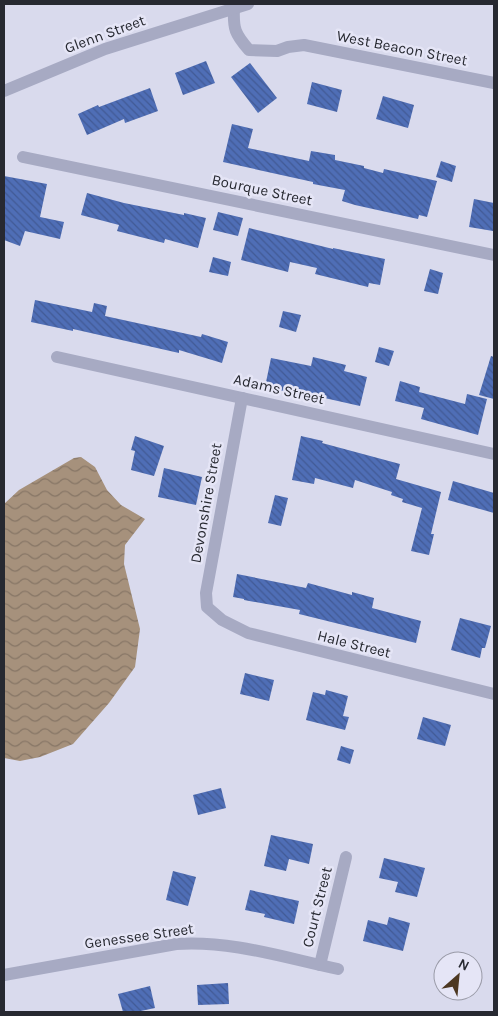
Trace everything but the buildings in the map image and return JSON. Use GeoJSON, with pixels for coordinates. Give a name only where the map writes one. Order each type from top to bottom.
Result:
{"type":"FeatureCollection","features":[{"type":"Feature","properties":{"kind":"street","name":"Glenn Street"},"geometry":{"type":"LineString","coordinates":[[4,91],[105,49],[248,4]]}},
{"type":"Feature","properties":{"kind":"street","name":"West Beacon Street"},"geometry":{"type":"LineString","coordinates":[[234,8],[233,25],[240,40],[249,50],[277,51],[288,46],[304,45],[494,83]]}},
{"type":"Feature","properties":{"kind":"street","name":"Bourque Street"},"geometry":{"type":"LineString","coordinates":[[23,157],[494,255]]}},
{"type":"Feature","properties":{"kind":"street","name":"Adams Street"},"geometry":{"type":"LineString","coordinates":[[57,357],[494,454]]}},
{"type":"Feature","properties":{"kind":"street","name":"Devonshire Street"},"geometry":{"type":"LineString","coordinates":[[212,611],[207,607],[206,594],[242,398]]}},
{"type":"Feature","properties":{"kind":"street","name":"Hale Street"},"geometry":{"type":"LineString","coordinates":[[212,611],[222,620],[248,633],[494,694]]}},
{"type":"Feature","properties":{"kind":"street","name":"Court Street"},"geometry":{"type":"LineString","coordinates":[[320,965],[346,857]]}},
{"type":"Feature","properties":{"kind":"street","name":"Genessee Street"},"geometry":{"type":"LineString","coordinates":[[4,975],[196,942],[240,948],[338,969]]}},
{"type":"Feature","properties":{"kind":"water"},"geometry":{"type":"Polygon","coordinates":[[[81,457],[95,467],[107,490],[121,505],[145,519],[125,545],[124,564],[140,629],[135,667],[109,703],[73,744],[40,757],[20,761],[4,758],[4,504],[19,490],[74,458],[81,457]]]}}]}
